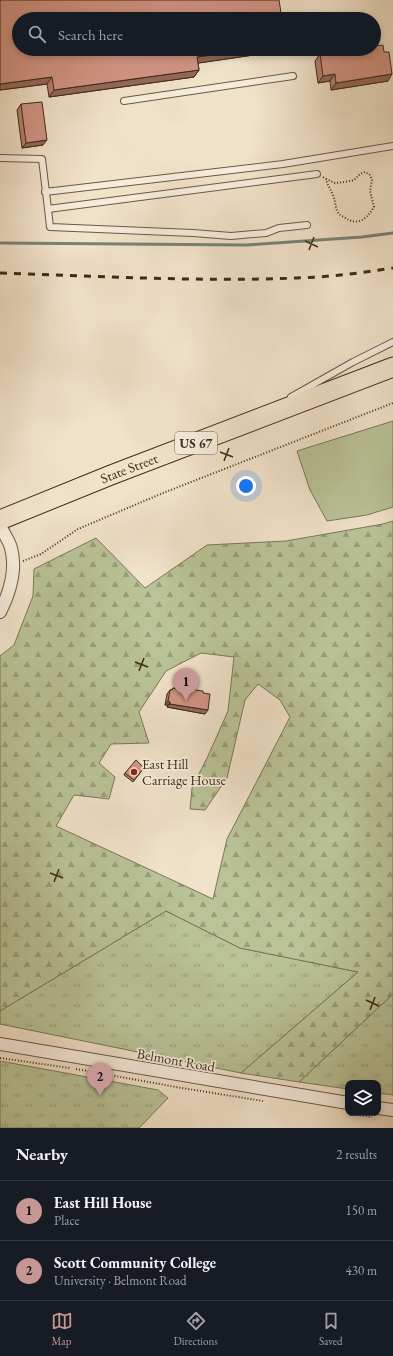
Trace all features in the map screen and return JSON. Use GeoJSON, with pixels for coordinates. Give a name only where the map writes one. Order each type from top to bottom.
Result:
{"type":"FeatureCollection","features":[{"type":"Feature","properties":{"kind":"main road","name":"State Street"},"geometry":{"type":"LineString","coordinates":[[0,520],[111,475],[393,367]]}},
{"type":"Feature","properties":{"kind":"street"},"geometry":{"type":"LineString","coordinates":[[0,526],[11,548],[13,566],[8,597],[0,612]]}},
{"type":"Feature","properties":{"kind":"street","name":"Belmont Road"},"geometry":{"type":"LineString","coordinates":[[0,1044],[345,1108]]}},
{"type":"Feature","properties":{"kind":"street"},"geometry":{"type":"LineString","coordinates":[[381,1112],[393,1110]]}},
{"type":"Feature","properties":{"kind":"lane"},"geometry":{"type":"LineString","coordinates":[[124,101],[293,76]]}},
{"type":"Feature","properties":{"kind":"lane"},"geometry":{"type":"LineString","coordinates":[[45,192],[283,164],[393,146]]}},
{"type":"Feature","properties":{"kind":"lane"},"geometry":{"type":"LineString","coordinates":[[0,158],[42,159],[50,227],[231,236],[266,233],[279,228],[307,225]]}},
{"type":"Feature","properties":{"kind":"lane"},"geometry":{"type":"LineString","coordinates":[[48,209],[317,174]]}},
{"type":"Feature","properties":{"kind":"lane"},"geometry":{"type":"LineString","coordinates":[[287,399],[353,362],[393,342]]}},
{"type":"Feature","properties":{"kind":"lane"},"geometry":{"type":"LineString","coordinates":[[241,425],[280,403]]}},
{"type":"Feature","properties":{"kind":"path"},"geometry":{"type":"LineString","coordinates":[[317,174],[326,178],[335,183],[354,180],[360,174],[365,172],[370,175],[372,180],[370,190],[374,207],[372,211],[356,223],[348,221],[337,210],[333,193],[327,184],[326,178]]}},
{"type":"Feature","properties":{"kind":"path"},"geometry":{"type":"LineString","coordinates":[[13,566],[41,554],[78,529],[134,505],[393,404]]}},
{"type":"Feature","properties":{"kind":"path"},"geometry":{"type":"LineString","coordinates":[[0,1058],[72,1068],[177,1088],[266,1101]]}},
{"type":"Feature","properties":{"kind":"green space"},"geometry":{"type":"Polygon","coordinates":[[[393,421],[393,507],[367,515],[327,521],[310,490],[297,451],[393,421]]]}},
{"type":"Feature","properties":{"kind":"green space"},"geometry":{"type":"Polygon","coordinates":[[[393,521],[393,994],[299,1082],[241,1073],[358,972],[240,948],[166,911],[0,1011],[0,656],[14,645],[33,596],[34,569],[96,538],[145,588],[207,545],[286,541],[393,521]],[[201,653],[166,671],[139,712],[149,743],[111,744],[99,763],[115,777],[109,799],[74,795],[56,826],[213,899],[227,839],[290,717],[280,700],[258,684],[245,700],[227,778],[205,810],[190,809],[192,788],[228,711],[234,657],[201,653]]]}},
{"type":"Feature","properties":{"kind":"green space"},"geometry":{"type":"Polygon","coordinates":[[[166,911],[240,948],[358,972],[241,1073],[0,1024],[0,1011],[166,911]]]}},
{"type":"Feature","properties":{"kind":"green space"},"geometry":{"type":"Polygon","coordinates":[[[393,994],[393,1095],[381,1093],[381,1080],[345,1080],[345,1089],[299,1082],[393,994]]]}},
{"type":"Feature","properties":{"kind":"green space"},"geometry":{"type":"Polygon","coordinates":[[[0,1061],[158,1090],[168,1098],[139,1128],[0,1128],[0,1061]]]}},
{"type":"Feature","properties":{"kind":"building"},"geometry":{"type":"Polygon","coordinates":[[[0,0],[279,0],[281,12],[12,12],[12,56],[204,56],[197,57],[199,70],[54,90],[52,77],[0,84],[0,0]]]}},
{"type":"Feature","properties":{"kind":"building"},"geometry":{"type":"Polygon","coordinates":[[[381,45],[383,45],[384,52],[389,52],[392,74],[336,83],[335,74],[323,76],[320,56],[381,56],[381,45]]]}},
{"type":"Feature","properties":{"kind":"building"},"geometry":{"type":"Polygon","coordinates":[[[42,102],[47,140],[26,143],[21,104],[42,102]]]}},
{"type":"Feature","properties":{"kind":"building"},"geometry":{"type":"Polygon","coordinates":[[[173,688],[203,691],[203,693],[210,694],[208,710],[170,704],[168,701],[170,690],[173,688]]]}},
{"type":"Feature","properties":{"kind":"building","name":"East Hill Carriage House"},"geometry":{"type":"Polygon","coordinates":[[[136,760],[144,768],[134,780],[125,773],[136,760]]]}},
{"type":"Feature","properties":{"kind":"waterway"},"geometry":{"type":"LineString","coordinates":[[0,243],[247,245],[362,237],[393,233]]}},
{"type":"Feature","properties":{"kind":"railway"},"geometry":{"type":"LineString","coordinates":[[0,273],[148,278],[260,279],[321,277],[393,268]]}},
{"type":"Feature","properties":{"kind":"place","name":"East Hill House"},"geometry":{"type":"Point","coordinates":[186,701]}},
{"type":"Feature","properties":{"kind":"place","name":"East Hill Carriage House"},"geometry":{"type":"Point","coordinates":[134,772]}},
{"type":"Feature","properties":{"kind":"place","name":"Scott Community College"},"geometry":{"type":"Point","coordinates":[100,1096]}}]}
